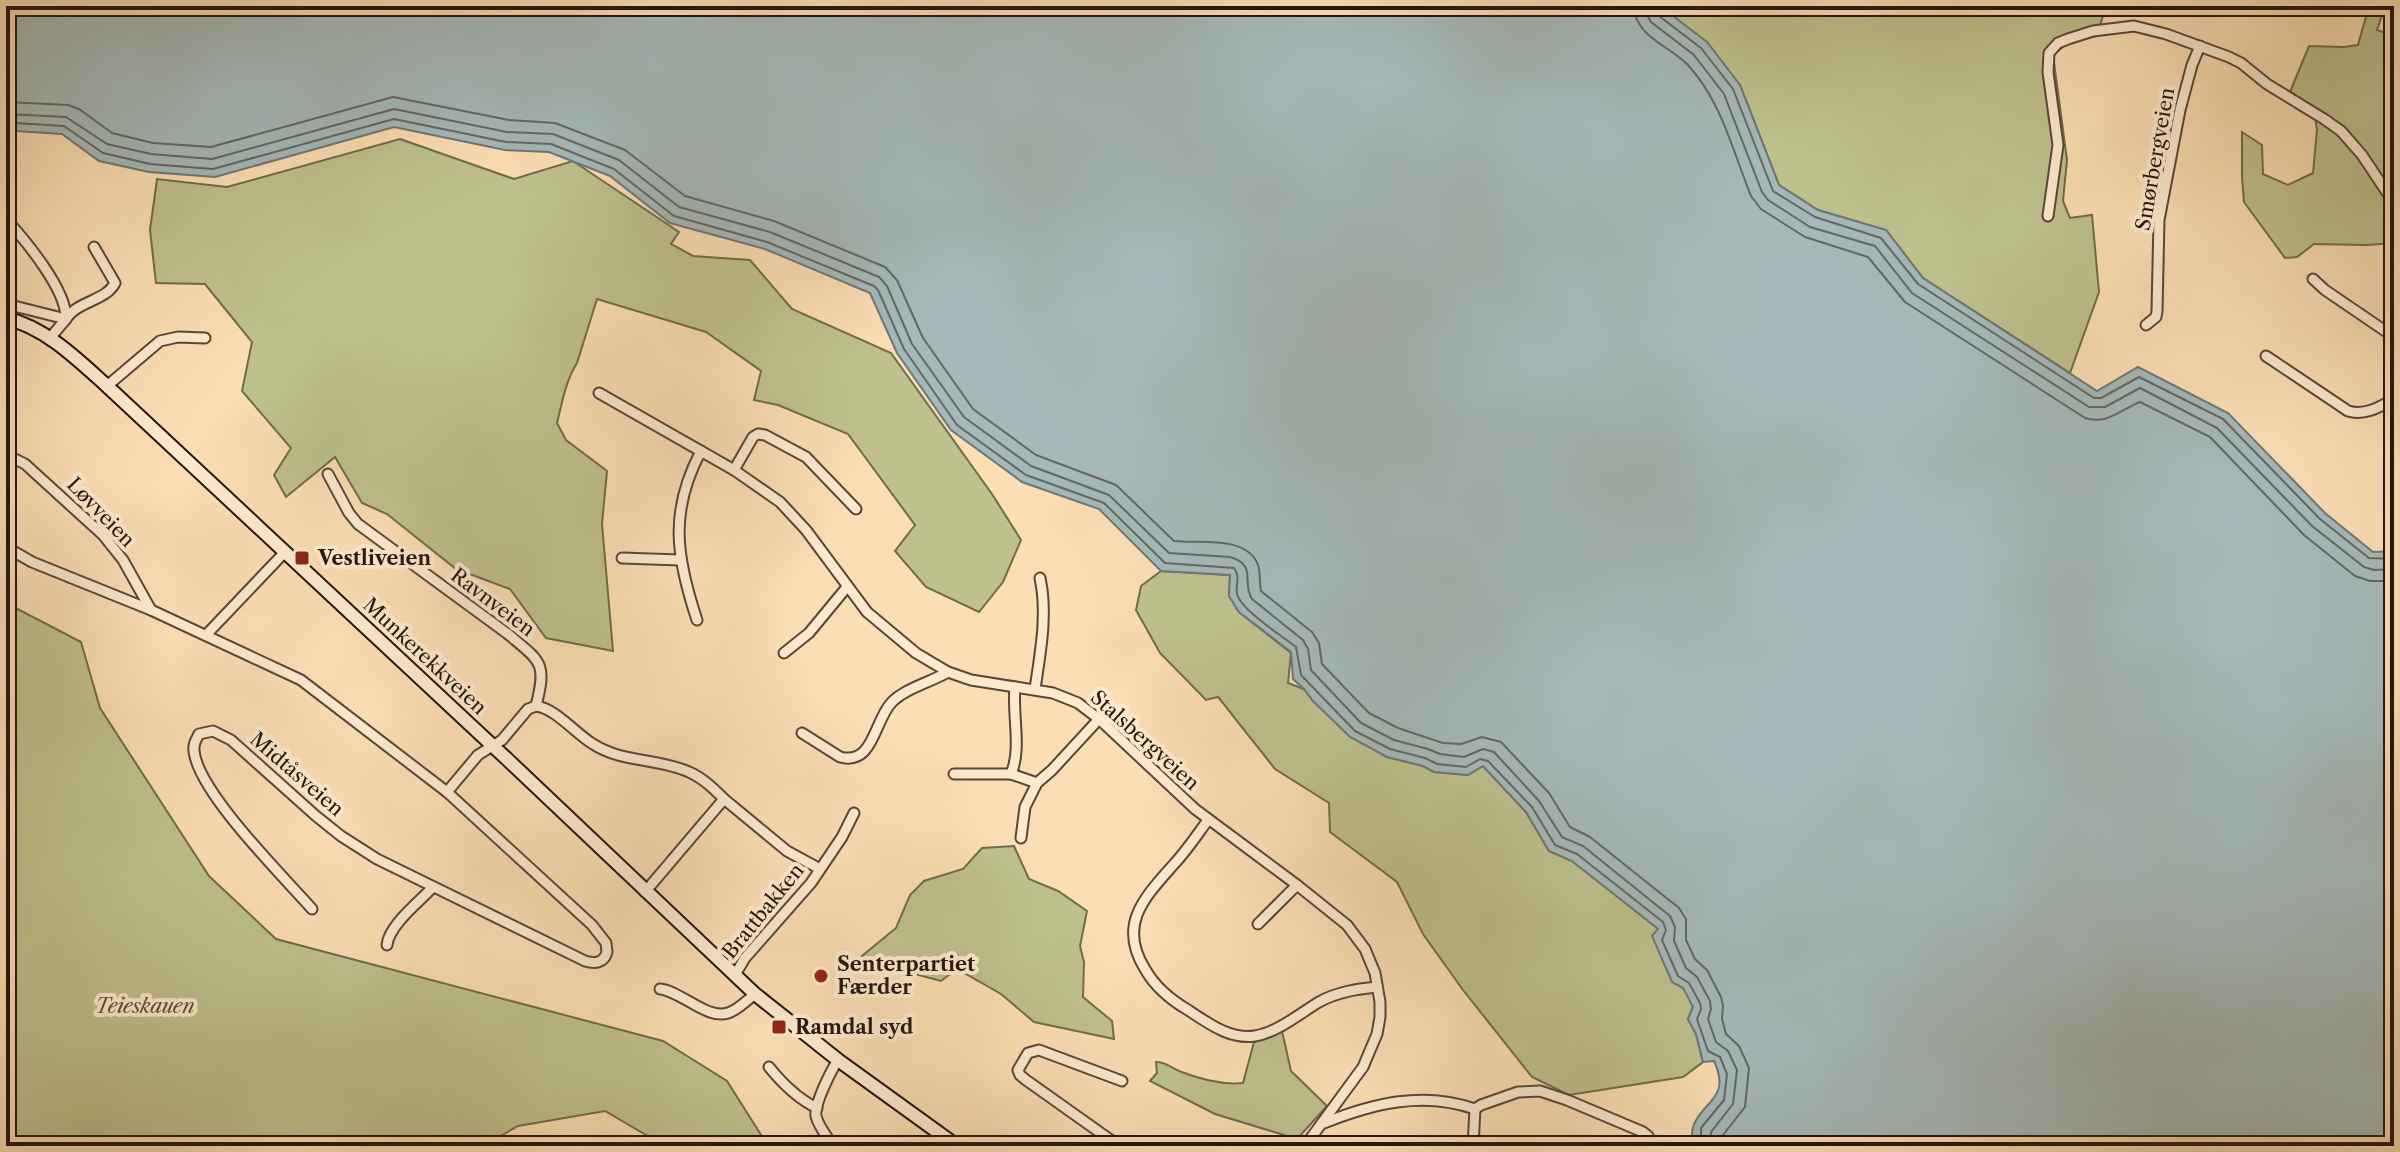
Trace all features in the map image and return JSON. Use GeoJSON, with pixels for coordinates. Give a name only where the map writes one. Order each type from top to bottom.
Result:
{"type":"FeatureCollection","features":[{"type":"Feature","properties":{"kind":"main road","name":"Munkerekkveien"},"geometry":{"type":"LineString","coordinates":[[6,318],[50,338],[107,386],[755,994],[838,1060],[957,1146]]}},
{"type":"Feature","properties":{"kind":"street"},"geometry":{"type":"LineString","coordinates":[[2048,216],[2058,145],[2047,59],[2051,50],[2058,43],[2093,31],[2134,26],[2200,46],[2241,63],[2260,79],[2341,131],[2362,155],[2394,203]]}},
{"type":"Feature","properties":{"kind":"street","name":"Smørbergveien"},"geometry":{"type":"LineString","coordinates":[[2146,325],[2156,317],[2159,220],[2180,110],[2200,46]]}},
{"type":"Feature","properties":{"kind":"street"},"geometry":{"type":"LineString","coordinates":[[6,219],[43,265],[65,309],[66,319]]}},
{"type":"Feature","properties":{"kind":"street"},"geometry":{"type":"LineString","coordinates":[[50,338],[71,312],[114,286],[94,247]]}},
{"type":"Feature","properties":{"kind":"street"},"geometry":{"type":"LineString","coordinates":[[2313,279],[2394,337]]}},
{"type":"Feature","properties":{"kind":"street"},"geometry":{"type":"LineString","coordinates":[[6,304],[66,319]]}},
{"type":"Feature","properties":{"kind":"street"},"geometry":{"type":"LineString","coordinates":[[107,386],[160,341],[178,337],[205,338]]}},
{"type":"Feature","properties":{"kind":"street"},"geometry":{"type":"LineString","coordinates":[[2266,356],[2354,413],[2377,408],[2394,399]]}},
{"type":"Feature","properties":{"kind":"street","name":"Stalsbergveien"},"geometry":{"type":"LineString","coordinates":[[599,393],[734,470],[780,502],[806,530],[867,612],[916,653],[948,672],[971,680],[1035,689],[1068,698],[1099,719],[1208,820],[1340,918],[1357,937],[1370,960],[1380,1017],[1371,1051],[1359,1074],[1305,1146]]}},
{"type":"Feature","properties":{"kind":"street"},"geometry":{"type":"LineString","coordinates":[[734,470],[753,437],[765,435],[806,457],[856,509]]}},
{"type":"Feature","properties":{"kind":"street"},"geometry":{"type":"LineString","coordinates":[[697,620],[680,560],[679,520],[682,496],[701,451]]}},
{"type":"Feature","properties":{"kind":"street","name":"Løvveien"},"geometry":{"type":"LineString","coordinates":[[6,461],[15,459],[25,464],[103,535],[123,560],[151,610]]}},
{"type":"Feature","properties":{"kind":"street","name":"Ravnveien"},"geometry":{"type":"LineString","coordinates":[[328,474],[358,524],[508,634],[535,658],[541,666],[543,678],[536,706]]}},
{"type":"Feature","properties":{"kind":"street"},"geometry":{"type":"LineString","coordinates":[[6,547],[32,562],[151,610],[284,671],[311,686],[447,792],[478,755],[502,740],[528,709],[536,706],[549,711],[601,749],[691,772],[787,851],[820,869]]}},
{"type":"Feature","properties":{"kind":"street"},"geometry":{"type":"LineString","coordinates":[[206,635],[284,553]]}},
{"type":"Feature","properties":{"kind":"street"},"geometry":{"type":"LineString","coordinates":[[622,558],[680,560]]}},
{"type":"Feature","properties":{"kind":"street"},"geometry":{"type":"LineString","coordinates":[[1035,689],[1043,608],[1040,578]]}},
{"type":"Feature","properties":{"kind":"street"},"geometry":{"type":"LineString","coordinates":[[784,653],[809,633],[847,587]]}},
{"type":"Feature","properties":{"kind":"street"},"geometry":{"type":"LineString","coordinates":[[802,733],[840,757],[859,757],[867,751],[882,716],[895,699],[948,672]]}},
{"type":"Feature","properties":{"kind":"street"},"geometry":{"type":"LineString","coordinates":[[1011,774],[1016,758],[1015,687]]}},
{"type":"Feature","properties":{"kind":"street"},"geometry":{"type":"LineString","coordinates":[[1021,838],[1025,807],[1037,783],[1099,719]]}},
{"type":"Feature","properties":{"kind":"street","name":"Midtåsveien"},"geometry":{"type":"LineString","coordinates":[[312,909],[242,830],[212,790],[194,754],[193,746],[199,734],[213,731],[225,736],[297,801],[341,836],[377,859],[585,961],[594,964],[601,961],[607,955],[606,943],[592,925],[447,792]]}},
{"type":"Feature","properties":{"kind":"street"},"geometry":{"type":"LineString","coordinates":[[954,774],[1011,774],[1037,783]]}},
{"type":"Feature","properties":{"kind":"street"},"geometry":{"type":"LineString","coordinates":[[645,892],[724,799]]}},
{"type":"Feature","properties":{"kind":"street","name":"Brattbakken"},"geometry":{"type":"LineString","coordinates":[[735,975],[745,958],[783,917],[820,869],[854,813]]}},
{"type":"Feature","properties":{"kind":"street"},"geometry":{"type":"LineString","coordinates":[[1208,820],[1149,892],[1134,921],[1132,934],[1136,952],[1148,974],[1166,995],[1218,1028],[1248,1037],[1274,1030],[1334,995],[1377,987]]}},
{"type":"Feature","properties":{"kind":"street"},"geometry":{"type":"LineString","coordinates":[[1258,924],[1297,885]]}},
{"type":"Feature","properties":{"kind":"street"},"geometry":{"type":"LineString","coordinates":[[387,945],[395,926],[433,887]]}},
{"type":"Feature","properties":{"kind":"street"},"geometry":{"type":"LineString","coordinates":[[660,989],[720,1014],[731,1012],[755,994]]}},
{"type":"Feature","properties":{"kind":"street"},"geometry":{"type":"LineString","coordinates":[[1119,1146],[1026,1080],[1018,1070],[1028,1053],[1039,1050],[1122,1081]]}},
{"type":"Feature","properties":{"kind":"street"},"geometry":{"type":"LineString","coordinates":[[833,1146],[817,1121],[817,1108],[826,1081],[838,1060]]}},
{"type":"Feature","properties":{"kind":"street"},"geometry":{"type":"LineString","coordinates":[[769,1067],[806,1103],[817,1108]]}},
{"type":"Feature","properties":{"kind":"street"},"geometry":{"type":"LineString","coordinates":[[1475,1109],[1518,1092],[1540,1091],[1643,1132],[1651,1144]]}},
{"type":"Feature","properties":{"kind":"street"},"geometry":{"type":"LineString","coordinates":[[1322,1124],[1384,1103],[1414,1099],[1455,1103],[1475,1109]]}},
{"type":"Feature","properties":{"kind":"street"},"geometry":{"type":"LineString","coordinates":[[1473,1146],[1475,1109]]}},
{"type":"Feature","properties":{"kind":"green space"},"geometry":{"type":"Polygon","coordinates":[[[1660,6],[2106,6],[2097,36],[2069,42],[2053,55],[2067,160],[2063,201],[2070,218],[2092,215],[2099,292],[2070,373],[1923,278],[1886,230],[1818,210],[1779,185],[1740,85],[1660,6]]]}},
{"type":"Feature","properties":{"kind":"green space"},"geometry":{"type":"Polygon","coordinates":[[[2369,6],[2385,6],[2377,30],[2394,36],[2394,243],[2314,244],[2297,257],[2285,258],[2244,202],[2242,132],[2262,145],[2263,174],[2288,185],[2313,173],[2317,130],[2314,110],[2290,92],[2309,46],[2358,45],[2369,6]]]}},
{"type":"Feature","properties":{"kind":"green space"},"geometry":{"type":"Polygon","coordinates":[[[400,139],[514,179],[573,161],[679,232],[671,244],[693,256],[750,260],[792,309],[891,353],[992,494],[1021,540],[1003,582],[979,612],[926,587],[895,551],[915,525],[848,434],[778,405],[754,400],[761,371],[706,332],[597,299],[577,363],[567,384],[557,423],[566,440],[607,471],[602,524],[613,651],[546,638],[510,589],[456,569],[387,514],[362,503],[335,457],[286,497],[274,475],[291,448],[242,391],[252,342],[205,284],[156,283],[150,230],[157,179],[227,187],[400,139]]]}},
{"type":"Feature","properties":{"kind":"green space"},"geometry":{"type":"Polygon","coordinates":[[[1161,571],[1230,575],[1229,596],[1239,612],[1291,653],[1288,683],[1304,689],[1330,715],[1387,757],[1434,772],[1468,775],[1483,766],[1526,812],[1549,851],[1572,861],[1659,929],[1693,1007],[1688,1019],[1696,1034],[1703,1062],[1683,1077],[1569,1095],[1532,1077],[1423,934],[1397,882],[1330,832],[1329,803],[1275,769],[1218,697],[1206,700],[1160,653],[1136,610],[1141,586],[1161,571]]]}},
{"type":"Feature","properties":{"kind":"green space","name":"Teieskauen"},"geometry":{"type":"Polygon","coordinates":[[[6,603],[81,642],[100,708],[209,876],[276,939],[663,1041],[727,1081],[768,1146],[665,1146],[605,1111],[518,1126],[483,1146],[6,1146],[6,603]]]}},
{"type":"Feature","properties":{"kind":"green space"},"geometry":{"type":"Polygon","coordinates":[[[1014,846],[1029,879],[1058,891],[1087,911],[1080,946],[1084,962],[1083,997],[1112,1021],[1114,1039],[1034,1022],[1001,994],[957,969],[941,981],[870,962],[862,956],[896,928],[910,895],[924,881],[963,869],[982,848],[1014,846]]]}},
{"type":"Feature","properties":{"kind":"green space"},"geometry":{"type":"Polygon","coordinates":[[[1282,1031],[1291,1071],[1327,1106],[1297,1139],[1215,1114],[1150,1081],[1157,1073],[1156,1062],[1203,1079],[1243,1083],[1254,1042],[1282,1031]]]}},
{"type":"Feature","properties":{"kind":"water"},"geometry":{"type":"Polygon","coordinates":[[[6,6],[1660,6],[1707,42],[1740,85],[1779,185],[1818,210],[1886,230],[1923,278],[2097,391],[2138,367],[2228,413],[2325,513],[2373,552],[2394,551],[2394,1146],[1697,1146],[1691,1141],[1693,1127],[1717,1092],[1719,1074],[1714,1061],[1703,1062],[1696,1034],[1688,1019],[1693,1007],[1683,988],[1672,982],[1652,936],[1658,929],[1572,861],[1549,851],[1526,812],[1483,766],[1468,775],[1434,772],[1387,757],[1350,737],[1293,679],[1291,652],[1239,612],[1229,596],[1230,575],[1161,571],[1099,509],[1022,482],[951,430],[897,353],[870,293],[765,249],[670,223],[610,176],[549,152],[505,150],[394,127],[215,177],[149,172],[99,161],[62,134],[6,133],[6,6]]]}},
{"type":"Feature","properties":{"kind":"place","name":"Vestliveien"},"geometry":{"type":"Point","coordinates":[302,558]}},
{"type":"Feature","properties":{"kind":"place","name":"Senterpartiet Færder"},"geometry":{"type":"Point","coordinates":[821,976]}},
{"type":"Feature","properties":{"kind":"place","name":"Ramdal syd"},"geometry":{"type":"Point","coordinates":[779,1027]}}]}
